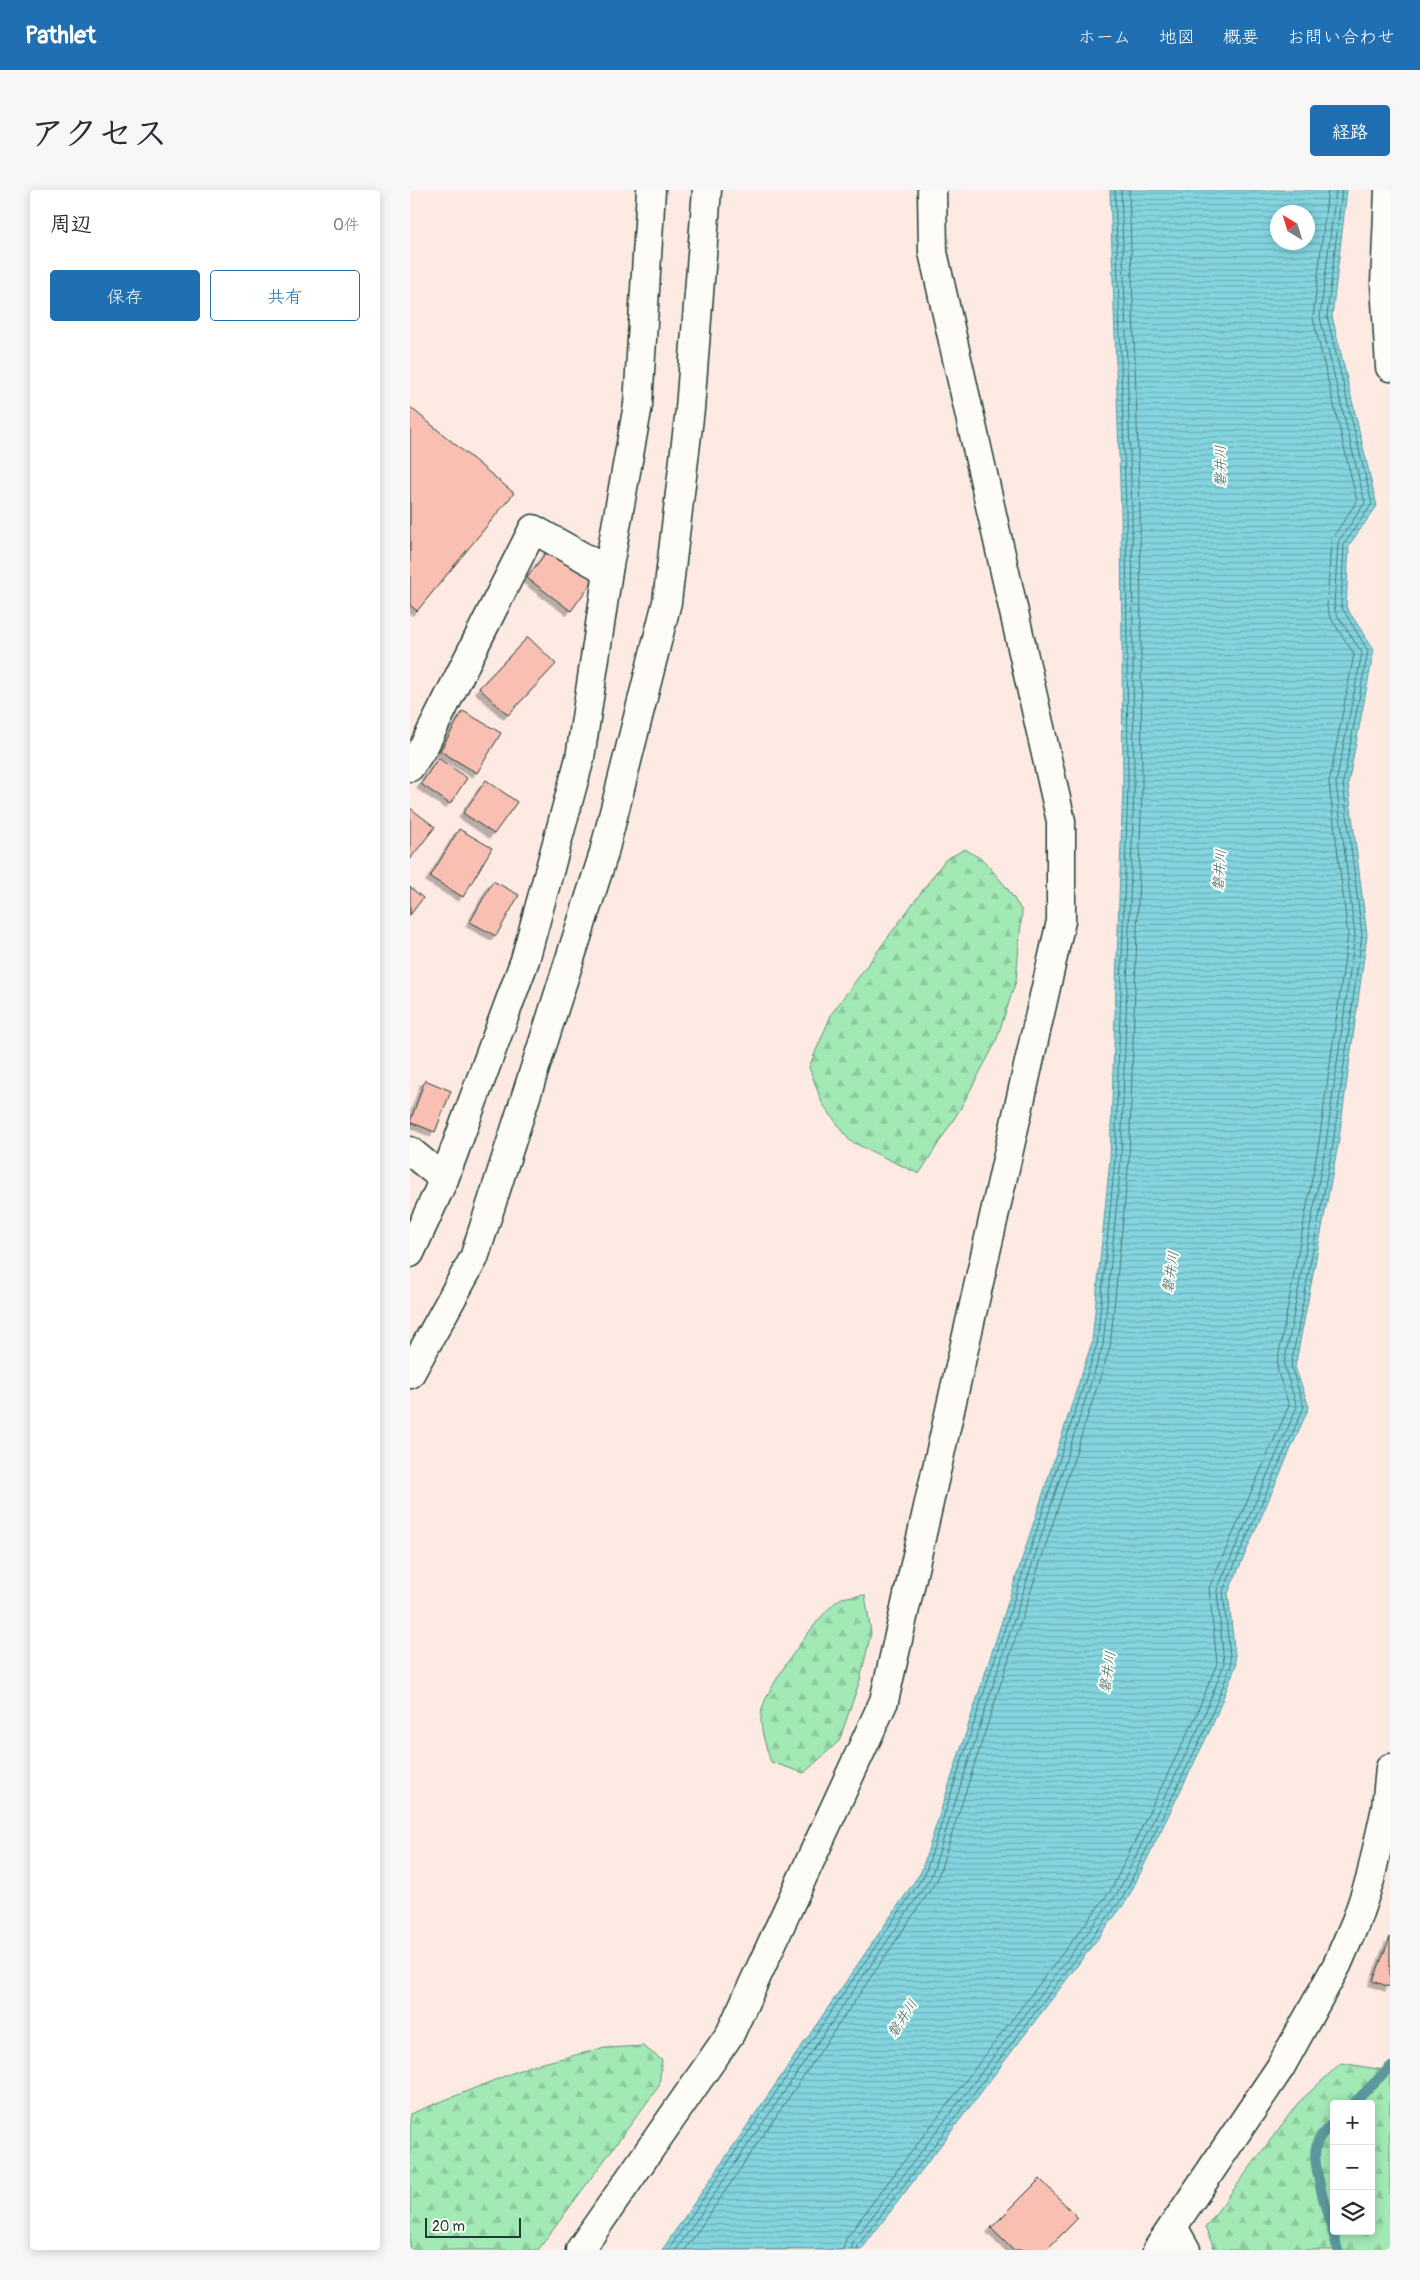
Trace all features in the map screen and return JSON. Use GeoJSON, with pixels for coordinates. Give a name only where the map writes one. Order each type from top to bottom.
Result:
{"type":"FeatureCollection","features":[{"type":"Feature","properties":{"kind":"street"},"geometry":{"type":"LineString","coordinates":[[410,1253],[444,1179],[525,960],[580,758],[608,571],[638,405],[651,190]]}},
{"type":"Feature","properties":{"kind":"street"},"geometry":{"type":"LineString","coordinates":[[410,1374],[474,1258],[603,856],[665,611],[690,409],[707,190]]}},
{"type":"Feature","properties":{"kind":"street"},"geometry":{"type":"LineString","coordinates":[[580,2250],[730,2034],[884,1701],[1061,921],[1061,821],[933,252],[932,190]]}},
{"type":"Feature","properties":{"kind":"street"},"geometry":{"type":"LineString","coordinates":[[1389,190],[1385,284],[1390,367]]}},
{"type":"Feature","properties":{"kind":"street"},"geometry":{"type":"LineString","coordinates":[[410,767],[424,746],[533,528],[608,571]]}},
{"type":"Feature","properties":{"kind":"street"},"geometry":{"type":"LineString","coordinates":[[410,1151],[444,1179]]}},
{"type":"Feature","properties":{"kind":"street"},"geometry":{"type":"LineString","coordinates":[[1157,2250],[1280,2068],[1337,1965],[1356,1921],[1370,1880],[1386,1808],[1390,1768]]}},
{"type":"Feature","properties":{"kind":"street"},"geometry":{"type":"LineString","coordinates":[[1173,2227],[1186,2250]]}},
{"type":"Feature","properties":{"kind":"green space"},"geometry":{"type":"Polygon","coordinates":[[[965,849],[984,861],[1007,888],[1022,911],[1016,981],[995,1044],[959,1111],[919,1174],[850,1141],[822,1103],[809,1067],[832,1013],[945,860],[965,849]]]}},
{"type":"Feature","properties":{"kind":"green space"},"geometry":{"type":"Polygon","coordinates":[[[865,1595],[871,1633],[860,1680],[839,1741],[804,1773],[771,1762],[763,1736],[761,1716],[766,1699],[774,1684],[822,1615],[842,1598],[865,1595]]]}},
{"type":"Feature","properties":{"kind":"green space"},"geometry":{"type":"Polygon","coordinates":[[[643,2046],[662,2060],[659,2086],[538,2250],[410,2250],[410,2114],[530,2066],[605,2048],[643,2046]]]}},
{"type":"Feature","properties":{"kind":"green space"},"geometry":{"type":"Polygon","coordinates":[[[1341,2063],[1390,2071],[1390,2250],[1215,2250],[1205,2228],[1298,2103],[1341,2063]]]}},
{"type":"Feature","properties":{"kind":"water","name":"磐井川"},"geometry":{"type":"Polygon","coordinates":[[[1110,190],[1347,190],[1332,316],[1377,506],[1349,545],[1346,607],[1374,650],[1348,784],[1367,935],[1338,1145],[1295,1367],[1309,1407],[1228,1593],[1236,1665],[1212,1726],[1127,1900],[861,2250],[662,2250],[921,1872],[1092,1342],[1110,1159],[1123,786],[1121,512],[1110,190]]]}},
{"type":"Feature","properties":{"kind":"building"},"geometry":{"type":"Polygon","coordinates":[[[410,407],[514,493],[417,611],[410,605],[410,407]]]}},
{"type":"Feature","properties":{"kind":"building"},"geometry":{"type":"Polygon","coordinates":[[[550,547],[594,579],[571,611],[527,578],[550,547]]]}},
{"type":"Feature","properties":{"kind":"building"},"geometry":{"type":"Polygon","coordinates":[[[528,637],[556,664],[508,715],[479,688],[528,637]]]}},
{"type":"Feature","properties":{"kind":"building"},"geometry":{"type":"Polygon","coordinates":[[[463,711],[501,733],[477,773],[440,751],[463,711]]]}},
{"type":"Feature","properties":{"kind":"building"},"geometry":{"type":"Polygon","coordinates":[[[438,758],[467,778],[450,804],[421,784],[438,758]]]}},
{"type":"Feature","properties":{"kind":"building"},"geometry":{"type":"Polygon","coordinates":[[[486,780],[517,802],[494,834],[463,813],[486,780]]]}},
{"type":"Feature","properties":{"kind":"building"},"geometry":{"type":"Polygon","coordinates":[[[410,808],[435,827],[410,859],[410,808]]]}},
{"type":"Feature","properties":{"kind":"building"},"geometry":{"type":"Polygon","coordinates":[[[459,829],[492,848],[463,897],[430,877],[459,829]]]}},
{"type":"Feature","properties":{"kind":"building"},"geometry":{"type":"Polygon","coordinates":[[[493,881],[519,895],[496,936],[470,922],[493,881]]]}},
{"type":"Feature","properties":{"kind":"building"},"geometry":{"type":"Polygon","coordinates":[[[410,887],[423,898],[410,915],[410,887]]]}},
{"type":"Feature","properties":{"kind":"building"},"geometry":{"type":"Polygon","coordinates":[[[425,1080],[451,1091],[435,1132],[410,1122],[425,1080]]]}},
{"type":"Feature","properties":{"kind":"building"},"geometry":{"type":"Polygon","coordinates":[[[1390,1937],[1390,1987],[1373,1981],[1390,1937]]]}},
{"type":"Feature","properties":{"kind":"building"},"geometry":{"type":"Polygon","coordinates":[[[1040,2179],[1078,2218],[1046,2250],[1013,2250],[991,2228],[1040,2179]]]}},
{"type":"Feature","properties":{"kind":"waterway"},"geometry":{"type":"LineString","coordinates":[[1357,2100],[1390,2067]]}},
{"type":"Feature","properties":{"kind":"waterway"},"geometry":{"type":"LineString","coordinates":[[1330,2126],[1319,2140],[1315,2156],[1323,2198],[1338,2250]]}}]}
